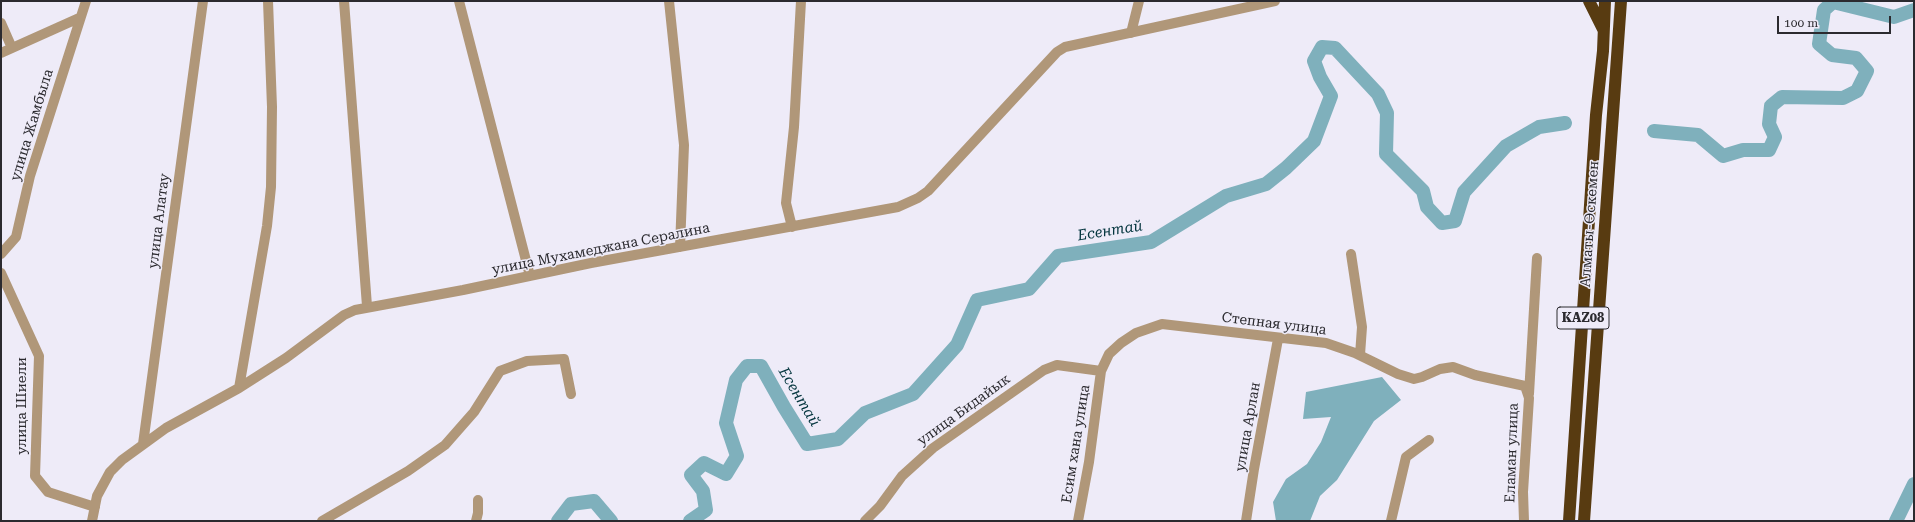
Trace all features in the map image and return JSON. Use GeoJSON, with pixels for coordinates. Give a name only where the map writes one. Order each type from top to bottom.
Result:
{"type":"FeatureCollection","features":[{"type":"Feature","properties":{"kind":"highway"},"geometry":{"type":"LineString","coordinates":[[1589,1],[1604,32]]}},
{"type":"Feature","properties":{"kind":"highway","name":"Алматы-Өскемен"},"geometry":{"type":"LineString","coordinates":[[1569,521],[1605,1]]}},
{"type":"Feature","properties":{"kind":"highway","name":"Алматы-Өскемен"},"geometry":{"type":"LineString","coordinates":[[1584,521],[1621,1]]}},
{"type":"Feature","properties":{"kind":"street","name":"улица Жамбыла"},"geometry":{"type":"LineString","coordinates":[[1,254],[16,237],[30,176],[79,18],[86,1]]}},
{"type":"Feature","properties":{"kind":"street","name":"улица Алатау"},"geometry":{"type":"LineString","coordinates":[[143,444],[203,1]]}},
{"type":"Feature","properties":{"kind":"street"},"geometry":{"type":"LineString","coordinates":[[239,388],[267,226],[271,187],[272,107],[268,1]]}},
{"type":"Feature","properties":{"kind":"street"},"geometry":{"type":"LineString","coordinates":[[344,1],[367,306]]}},
{"type":"Feature","properties":{"kind":"street"},"geometry":{"type":"LineString","coordinates":[[459,1],[530,276]]}},
{"type":"Feature","properties":{"kind":"street"},"geometry":{"type":"LineString","coordinates":[[669,1],[684,146],[680,247]]}},
{"type":"Feature","properties":{"kind":"street"},"geometry":{"type":"LineString","coordinates":[[792,227],[786,203],[794,127],[801,1]]}},
{"type":"Feature","properties":{"kind":"street"},"geometry":{"type":"LineString","coordinates":[[1131,33],[1139,1]]}},
{"type":"Feature","properties":{"kind":"street","name":"улица Мухамеджана Сералина"},"geometry":{"type":"LineString","coordinates":[[92,521],[97,496],[110,472],[143,444],[166,428],[239,388],[286,358],[344,315],[367,306],[463,290],[680,247],[898,208],[918,198],[933,185],[1057,52],[1065,47],[1275,1]]}},
{"type":"Feature","properties":{"kind":"street"},"geometry":{"type":"LineString","coordinates":[[1,53],[79,18]]}},
{"type":"Feature","properties":{"kind":"street"},"geometry":{"type":"LineString","coordinates":[[1,23],[12,48]]}},
{"type":"Feature","properties":{"kind":"street"},"geometry":{"type":"LineString","coordinates":[[1351,254],[1362,327],[1360,355]]}},
{"type":"Feature","properties":{"kind":"street"},"geometry":{"type":"LineString","coordinates":[[1528,398],[1537,258]]}},
{"type":"Feature","properties":{"kind":"street","name":"улица Шиели"},"geometry":{"type":"LineString","coordinates":[[1,273],[39,356],[35,476],[48,492],[94,507]]}},
{"type":"Feature","properties":{"kind":"street","name":"Степная улица"},"geometry":{"type":"LineString","coordinates":[[1101,371],[1110,354],[1121,343],[1136,333],[1162,324],[1278,339],[1326,343],[1360,355],[1398,374],[1414,378],[1422,377],[1440,368],[1452,367],[1475,375],[1524,386]]}},
{"type":"Feature","properties":{"kind":"street","name":"улица Арлан"},"geometry":{"type":"LineString","coordinates":[[1246,521],[1278,339]]}},
{"type":"Feature","properties":{"kind":"street"},"geometry":{"type":"LineString","coordinates":[[322,521],[408,471],[445,445],[474,412],[500,371],[527,361],[564,358],[571,394]]}},
{"type":"Feature","properties":{"kind":"street","name":"улица Бидайык"},"geometry":{"type":"LineString","coordinates":[[865,521],[880,506],[902,476],[933,448],[1044,370],[1057,365],[1101,371]]}},
{"type":"Feature","properties":{"kind":"street","name":"Есим хана улица"},"geometry":{"type":"LineString","coordinates":[[1078,521],[1089,462],[1101,371]]}},
{"type":"Feature","properties":{"kind":"street","name":"Еламан улица"},"geometry":{"type":"LineString","coordinates":[[1524,386],[1528,398],[1523,492],[1524,521]]}},
{"type":"Feature","properties":{"kind":"street"},"geometry":{"type":"LineString","coordinates":[[1390,521],[1406,457],[1429,440]]}},
{"type":"Feature","properties":{"kind":"street"},"geometry":{"type":"LineString","coordinates":[[476,521],[478,513],[478,500]]}},
{"type":"Feature","properties":{"kind":"water"},"geometry":{"type":"Polygon","coordinates":[[[1382,377],[1401,400],[1374,421],[1337,480],[1320,496],[1310,521],[1276,521],[1273,502],[1286,479],[1307,464],[1321,442],[1331,417],[1303,419],[1306,392],[1382,377]]]}},
{"type":"Feature","properties":{"kind":"waterway","name":"Есентай"},"geometry":{"type":"LineString","coordinates":[[1654,131],[1698,135],[1723,156],[1743,150],[1769,150],[1775,137],[1769,124],[1771,106],[1782,97],[1843,98],[1857,91],[1867,71],[1856,58],[1832,55],[1819,44],[1824,10],[1833,2],[1894,17],[1914,10]]}},
{"type":"Feature","properties":{"kind":"waterway","name":"Есентай"},"geometry":{"type":"LineString","coordinates":[[690,521],[706,510],[703,491],[691,475],[704,463],[726,474],[737,456],[726,423],[736,380],[747,366],[761,366],[807,444],[838,439],[865,413],[913,394],[957,345],[977,300],[1029,289],[1058,256],[1151,242],[1226,196],[1266,184],[1286,168],[1314,141],[1331,96],[1320,77],[1314,61],[1322,47],[1335,48],[1378,94],[1387,113],[1386,154],[1423,191],[1427,207],[1442,223],[1455,221],[1464,192],[1506,146],[1539,127],[1565,123]]}},
{"type":"Feature","properties":{"kind":"waterway"},"geometry":{"type":"LineString","coordinates":[[1896,521],[1914,484]]}},
{"type":"Feature","properties":{"kind":"waterway","name":"Есентай"},"geometry":{"type":"LineString","coordinates":[[558,521],[571,504],[594,501],[611,521]]}}]}
